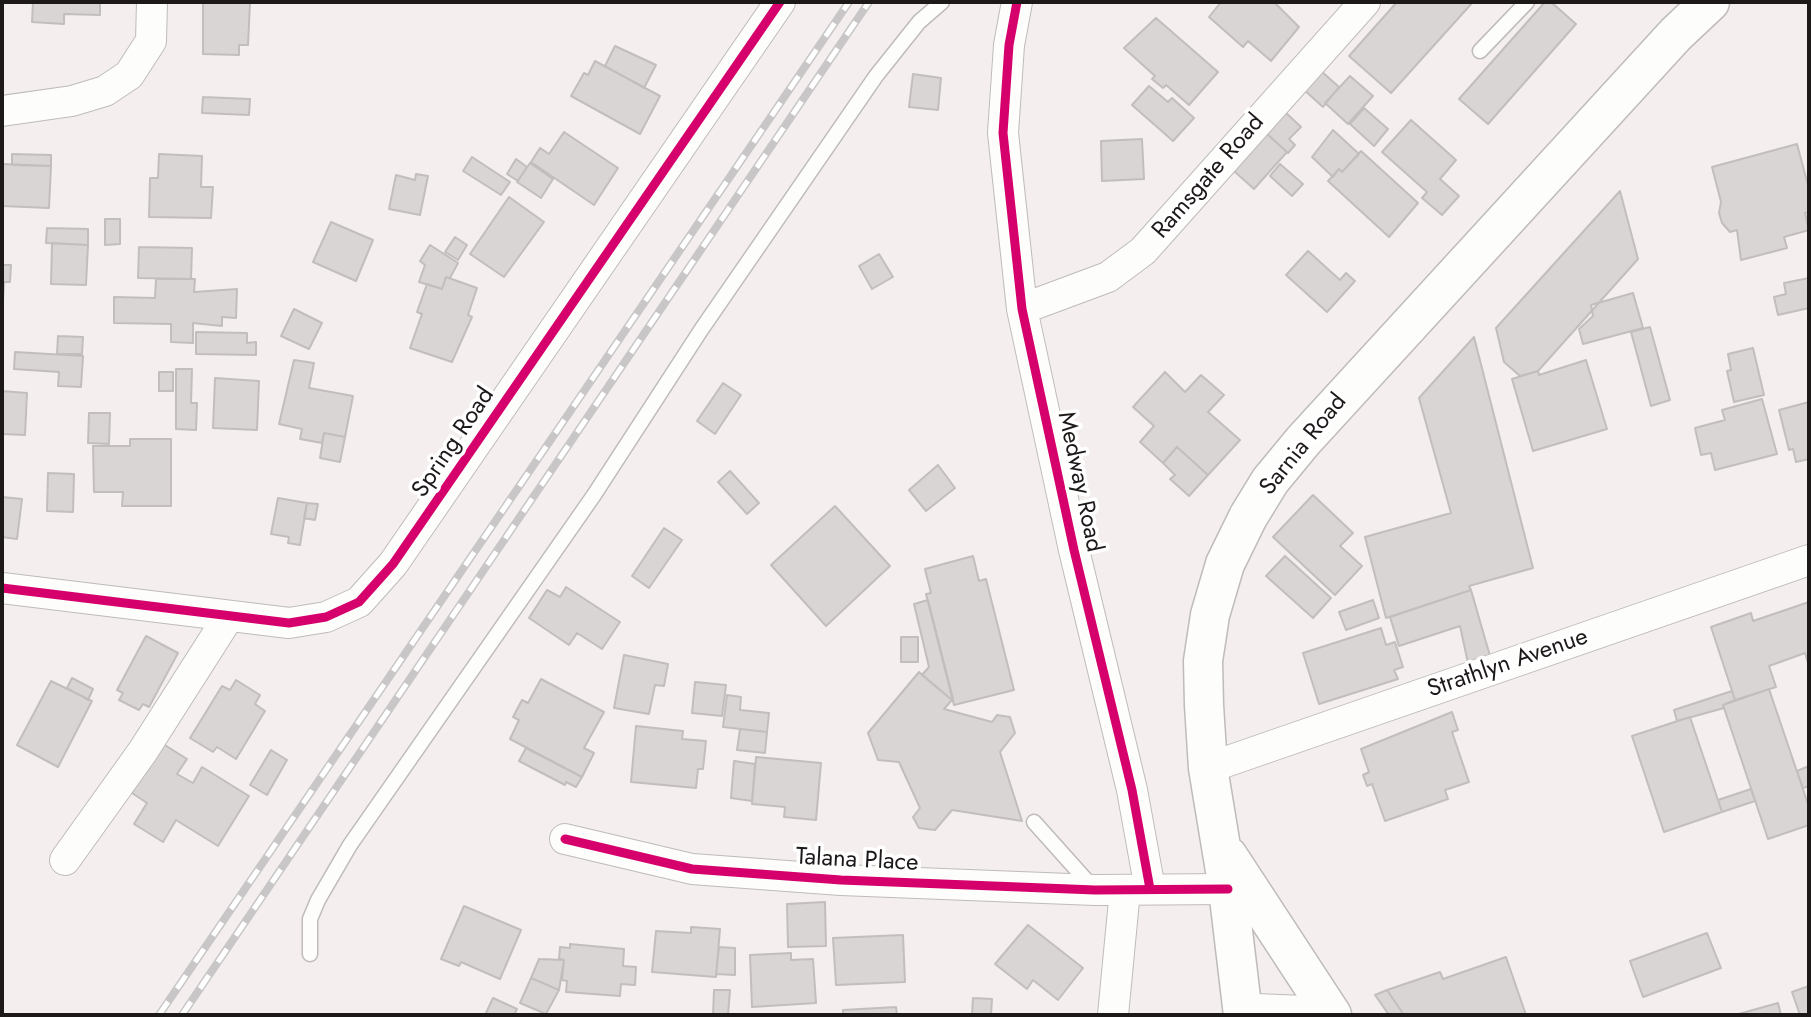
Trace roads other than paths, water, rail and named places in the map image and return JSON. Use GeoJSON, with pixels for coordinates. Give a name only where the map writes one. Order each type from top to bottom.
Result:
{"type":"FeatureCollection","features":[{"type":"Feature","properties":{"kind":"main road","name":"Sarnia Road"},"geometry":{"type":"LineString","coordinates":[[1243,1014],[1222,846],[1208,768],[1203,661],[1210,615],[1225,564],[1248,517],[1270,481],[1303,441],[1638,75],[1710,2]]}},
{"type":"Feature","properties":{"kind":"main road"},"geometry":{"type":"LineString","coordinates":[[1222,846],[1332,1015]]}},
{"type":"Feature","properties":{"kind":"street"},"geometry":{"type":"LineString","coordinates":[[2,111],[72,101],[105,91],[129,75],[151,41],[152,2]]}},
{"type":"Feature","properties":{"kind":"street","name":"Spring Road"},"geometry":{"type":"LineString","coordinates":[[2,588],[289,623],[326,617],[359,602],[393,565],[780,2]]}},
{"type":"Feature","properties":{"kind":"street","name":"Medway Road"},"geometry":{"type":"LineString","coordinates":[[1017,2],[1009,45],[1003,133],[1022,309],[1074,550],[1132,790],[1138,890],[1113,1015]]}},
{"type":"Feature","properties":{"kind":"street","name":"Ramsgate Road"},"geometry":{"type":"LineString","coordinates":[[1022,309],[1108,277],[1143,251],[1364,2]]}},
{"type":"Feature","properties":{"kind":"street","name":"Strathlyn Avenue"},"geometry":{"type":"LineString","coordinates":[[1208,768],[1809,560]]}},
{"type":"Feature","properties":{"kind":"street"},"geometry":{"type":"LineString","coordinates":[[65,860],[143,751],[229,616]]}},
{"type":"Feature","properties":{"kind":"street","name":"Talana Place"},"geometry":{"type":"LineString","coordinates":[[565,839],[692,869],[841,880],[1138,890]]}},
{"type":"Feature","properties":{"kind":"street"},"geometry":{"type":"LineString","coordinates":[[1138,890],[1228,889]]}},
{"type":"Feature","properties":{"kind":"street"},"geometry":{"type":"LineString","coordinates":[[1243,1014],[1316,1015]]}},
{"type":"Feature","properties":{"kind":"lane"},"geometry":{"type":"LineString","coordinates":[[310,954],[310,919],[350,845],[587,506],[701,330],[861,98],[919,22],[943,2]]}},
{"type":"Feature","properties":{"kind":"lane"},"geometry":{"type":"LineString","coordinates":[[1480,51],[1527,2]]}},
{"type":"Feature","properties":{"kind":"lane"},"geometry":{"type":"LineString","coordinates":[[1034,822],[1095,890]]}},
{"type":"Feature","properties":{"kind":"railway"},"geometry":{"type":"LineString","coordinates":[[159,1015],[849,2]]}},
{"type":"Feature","properties":{"kind":"railway"},"geometry":{"type":"LineString","coordinates":[[182,1015],[869,2]]}}]}
